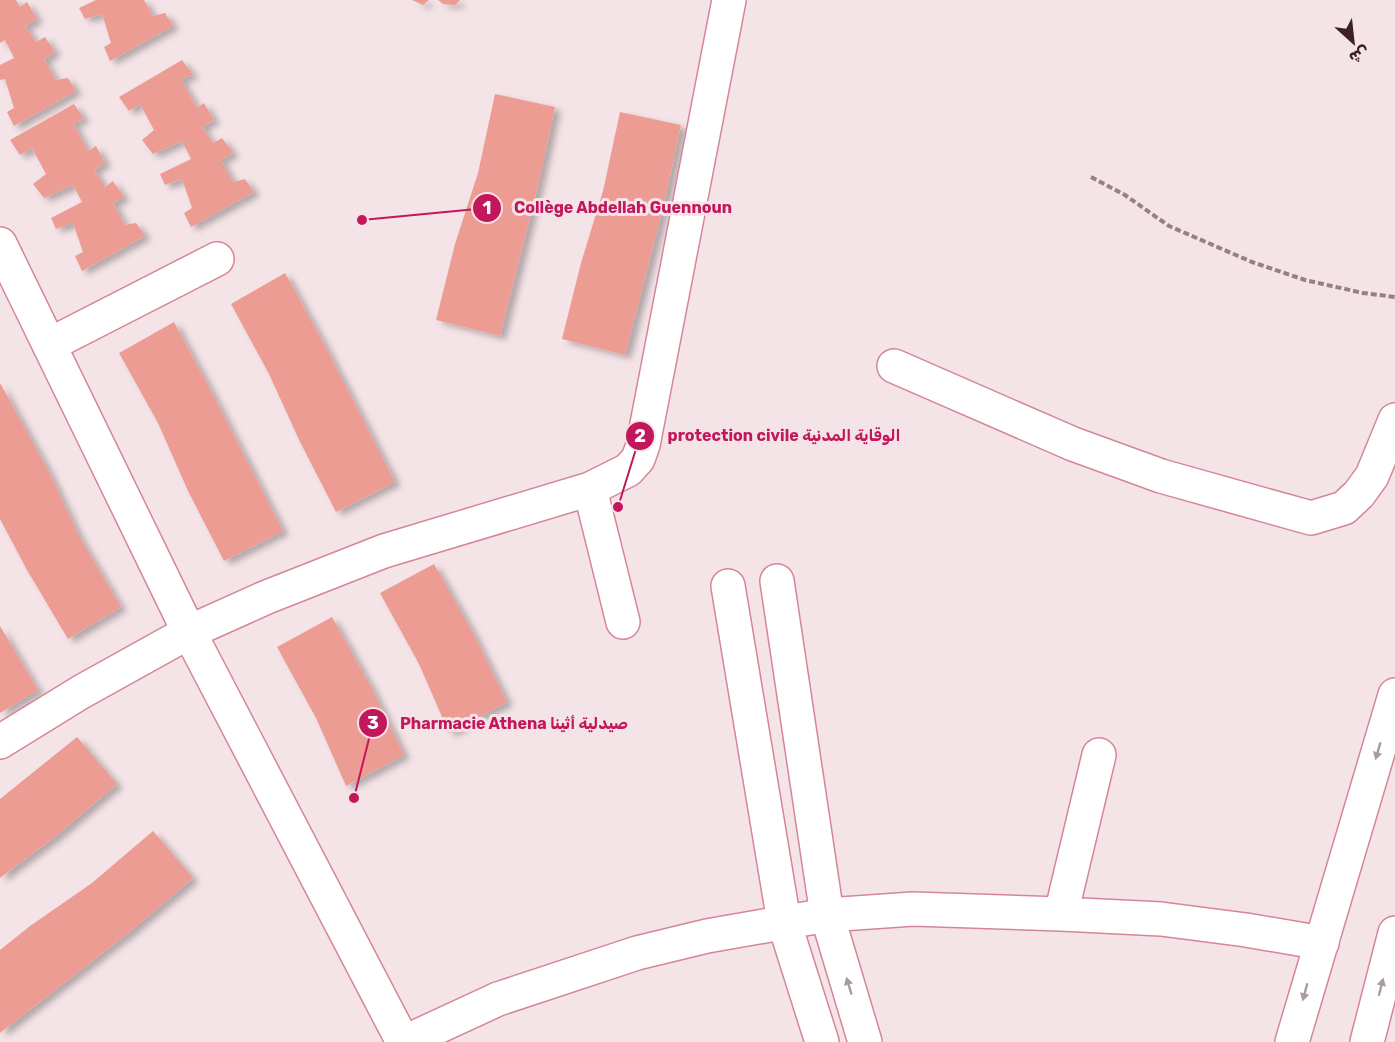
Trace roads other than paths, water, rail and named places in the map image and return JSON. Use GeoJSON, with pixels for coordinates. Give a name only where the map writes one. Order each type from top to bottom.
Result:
{"type":"FeatureCollection","features":[{"type":"Feature","properties":{"kind":"street"},"geometry":{"type":"LineString","coordinates":[[0,742],[81,692],[189,632],[267,597],[384,551],[590,489],[628,470],[638,459],[643,445],[729,0]]}},
{"type":"Feature","properties":{"kind":"street"},"geometry":{"type":"LineString","coordinates":[[0,244],[10,291],[49,345],[189,632],[417,1039],[498,999],[605,962],[707,936],[827,915],[913,909],[1161,919],[1322,943]]}},
{"type":"Feature","properties":{"kind":"street"},"geometry":{"type":"LineString","coordinates":[[49,345],[217,259]]}},
{"type":"Feature","properties":{"kind":"street"},"geometry":{"type":"LineString","coordinates":[[894,366],[1073,444],[1161,476],[1311,518],[1344,508],[1359,494],[1372,476],[1395,420]]}},
{"type":"Feature","properties":{"kind":"street"},"geometry":{"type":"LineString","coordinates":[[590,489],[623,622]]}},
{"type":"Feature","properties":{"kind":"street"},"geometry":{"type":"LineString","coordinates":[[777,581],[827,915],[865,1042]]}},
{"type":"Feature","properties":{"kind":"street"},"geometry":{"type":"LineString","coordinates":[[728,586],[784,922],[822,1042]]}},
{"type":"Feature","properties":{"kind":"street"},"geometry":{"type":"LineString","coordinates":[[1292,1042],[1310,975],[1322,943],[1395,695]]}},
{"type":"Feature","properties":{"kind":"street"},"geometry":{"type":"LineString","coordinates":[[1061,914],[1099,755]]}},
{"type":"Feature","properties":{"kind":"street"},"geometry":{"type":"LineString","coordinates":[[1367,1042],[1393,947]]}},
{"type":"Feature","properties":{"kind":"place","name":"Collège Abdellah Guennoun"},"geometry":{"type":"Point","coordinates":[362,220]}},
{"type":"Feature","properties":{"kind":"place","name":"protection civile الوقاية المدنية"},"geometry":{"type":"Point","coordinates":[618,507]}},
{"type":"Feature","properties":{"kind":"place","name":"Pharmacie Athena صيدلية أثينا"},"geometry":{"type":"Point","coordinates":[354,798]}}]}
